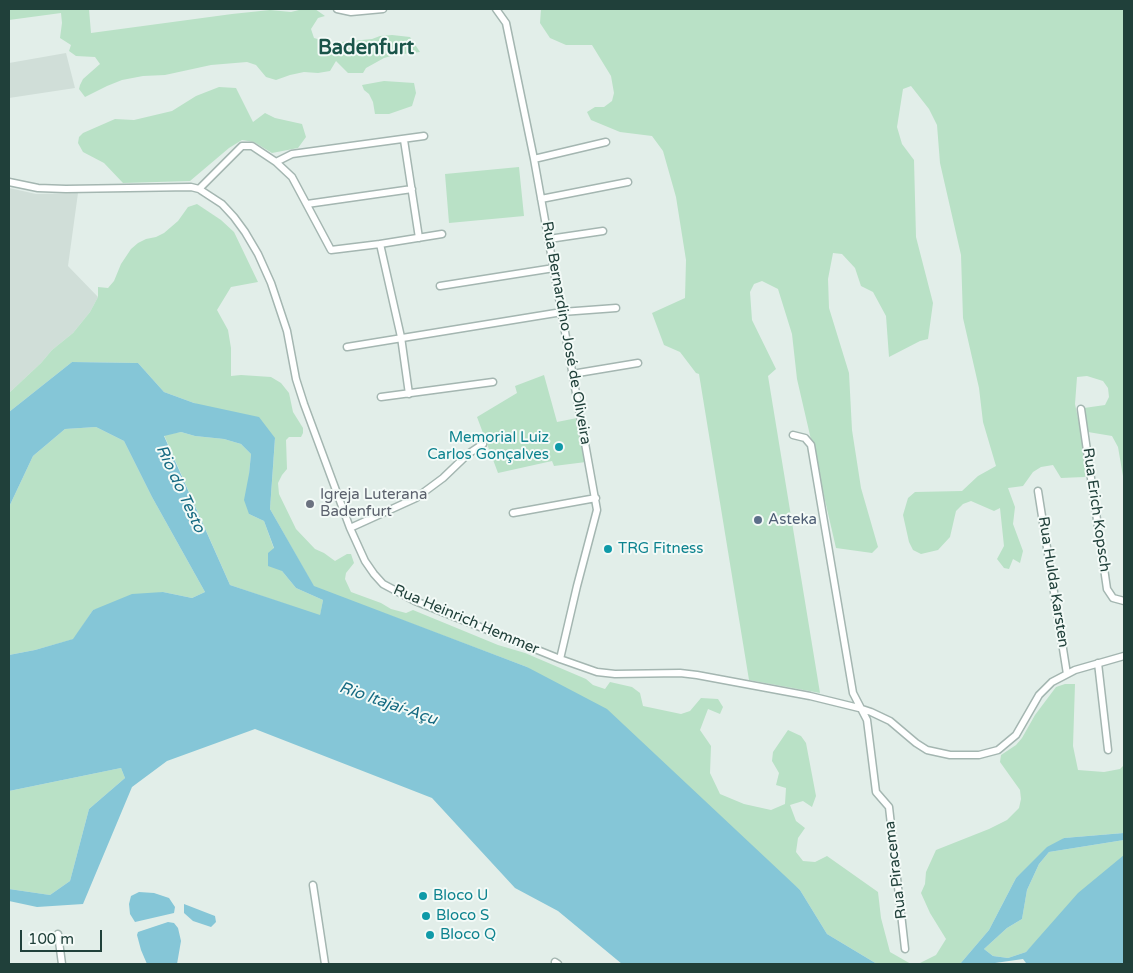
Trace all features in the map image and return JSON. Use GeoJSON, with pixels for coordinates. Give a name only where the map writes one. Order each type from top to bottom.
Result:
{"type":"FeatureCollection","features":[{"type":"Feature","properties":{"kind":"street"},"geometry":{"type":"LineString","coordinates":[[337,9],[352,12],[383,9]]}},
{"type":"Feature","properties":{"kind":"street","name":"Rua Bernardino José de Oliveira"},"geometry":{"type":"LineString","coordinates":[[496,9],[506,23],[534,159],[596,498],[597,510],[560,659]]}},
{"type":"Feature","properties":{"kind":"street"},"geometry":{"type":"LineString","coordinates":[[276,162],[292,154],[424,136]]}},
{"type":"Feature","properties":{"kind":"street"},"geometry":{"type":"LineString","coordinates":[[404,140],[419,238]]}},
{"type":"Feature","properties":{"kind":"street"},"geometry":{"type":"LineString","coordinates":[[534,159],[606,142]]}},
{"type":"Feature","properties":{"kind":"street"},"geometry":{"type":"LineString","coordinates":[[199,189],[242,146],[252,146],[276,162],[292,177],[331,250],[442,234]]}},
{"type":"Feature","properties":{"kind":"street","name":"Rua Heinrich Hemmer"},"geometry":{"type":"LineString","coordinates":[[9,182],[20,186],[66,189],[128,189],[172,186],[199,189],[222,204],[234,217],[258,254],[281,308],[296,378],[304,404],[350,528],[365,561],[374,574],[383,584],[398,593],[560,659],[598,672],[698,675],[810,696],[860,708],[890,721],[927,750],[950,755],[989,754],[998,750],[1008,744],[1016,735],[1039,695],[1052,682],[1067,674],[1124,656]]}},
{"type":"Feature","properties":{"kind":"street"},"geometry":{"type":"LineString","coordinates":[[542,199],[628,182]]}},
{"type":"Feature","properties":{"kind":"street"},"geometry":{"type":"LineString","coordinates":[[307,204],[412,189]]}},
{"type":"Feature","properties":{"kind":"street"},"geometry":{"type":"LineString","coordinates":[[549,240],[603,231]]}},
{"type":"Feature","properties":{"kind":"street"},"geometry":{"type":"LineString","coordinates":[[380,244],[401,338],[409,394]]}},
{"type":"Feature","properties":{"kind":"street"},"geometry":{"type":"LineString","coordinates":[[440,286],[554,268]]}},
{"type":"Feature","properties":{"kind":"street"},"geometry":{"type":"LineString","coordinates":[[347,347],[562,312],[616,308]]}},
{"type":"Feature","properties":{"kind":"street"},"geometry":{"type":"LineString","coordinates":[[572,374],[638,363]]}},
{"type":"Feature","properties":{"kind":"street"},"geometry":{"type":"LineString","coordinates":[[381,398],[493,382]]}},
{"type":"Feature","properties":{"kind":"street","name":"Rua Erich Kopsch"},"geometry":{"type":"LineString","coordinates":[[1081,409],[1107,588],[1113,598],[1124,601]]}},
{"type":"Feature","properties":{"kind":"street","name":"Rua Piracema"},"geometry":{"type":"LineString","coordinates":[[793,435],[804,438],[811,445],[852,693],[867,720],[876,792],[889,807],[905,950]]}},
{"type":"Feature","properties":{"kind":"street"},"geometry":{"type":"LineString","coordinates":[[350,528],[416,498],[443,478],[468,454],[483,444]]}},
{"type":"Feature","properties":{"kind":"street","name":"Rua Hulda Karsten"},"geometry":{"type":"LineString","coordinates":[[1038,491],[1067,674]]}},
{"type":"Feature","properties":{"kind":"street"},"geometry":{"type":"LineString","coordinates":[[513,513],[596,498]]}},
{"type":"Feature","properties":{"kind":"street"},"geometry":{"type":"LineString","coordinates":[[1098,663],[1108,750]]}},
{"type":"Feature","properties":{"kind":"street"},"geometry":{"type":"LineString","coordinates":[[313,885],[325,964]]}},
{"type":"Feature","properties":{"kind":"street"},"geometry":{"type":"LineString","coordinates":[[58,934],[62,964]]}},
{"type":"Feature","properties":{"kind":"shaded area"},"geometry":{"type":"Polygon","coordinates":[[[66,53],[75,88],[9,98],[9,63],[66,53]]]}},
{"type":"Feature","properties":{"kind":"shaded area"},"geometry":{"type":"Polygon","coordinates":[[[9,188],[36,194],[78,193],[68,266],[98,297],[90,312],[73,333],[52,350],[9,393],[9,188]]]}},
{"type":"Feature","properties":{"kind":"green space"},"geometry":{"type":"Polygon","coordinates":[[[9,9],[89,9],[91,33],[232,14],[270,10],[291,12],[315,9],[325,16],[318,18],[311,29],[314,38],[331,43],[392,35],[410,37],[420,52],[384,58],[366,68],[363,73],[348,73],[336,61],[330,71],[318,73],[304,72],[276,80],[266,77],[256,65],[247,62],[211,65],[165,75],[143,76],[122,80],[85,97],[79,89],[80,85],[83,79],[100,64],[95,57],[76,56],[69,51],[71,45],[60,38],[61,13],[9,20],[9,9]]]}},
{"type":"Feature","properties":{"kind":"green space"},"geometry":{"type":"Polygon","coordinates":[[[541,9],[1124,9],[1124,482],[1118,447],[1112,436],[1088,432],[1084,408],[1105,405],[1109,397],[1108,388],[1103,381],[1087,376],[1077,377],[1075,404],[1086,457],[1087,476],[1061,478],[1053,465],[1041,467],[1033,472],[1023,486],[1008,488],[1015,507],[1013,524],[1023,551],[1020,563],[1013,559],[1009,569],[1004,568],[997,559],[1004,546],[1000,508],[994,511],[971,501],[963,504],[956,511],[950,537],[938,550],[921,554],[913,550],[909,542],[903,515],[908,498],[915,492],[962,491],[978,476],[996,466],[983,422],[979,388],[963,318],[961,255],[940,163],[937,125],[929,109],[911,86],[903,89],[897,127],[902,144],[914,160],[916,237],[933,303],[928,339],[920,341],[889,357],[886,316],[873,292],[861,286],[855,268],[842,254],[833,253],[828,279],[829,308],[849,373],[852,430],[861,488],[878,547],[872,553],[836,548],[797,379],[792,334],[778,289],[762,281],[754,284],[750,292],[752,320],[776,369],[768,376],[820,693],[749,680],[699,374],[696,373],[680,352],[664,345],[652,313],[685,298],[686,260],[676,197],[663,151],[652,136],[620,132],[591,120],[587,112],[595,107],[604,107],[612,101],[614,93],[611,76],[592,45],[566,45],[550,38],[540,23],[541,9]]]}},
{"type":"Feature","properties":{"kind":"green space"},"geometry":{"type":"Polygon","coordinates":[[[384,81],[414,83],[416,93],[412,106],[389,114],[375,114],[373,102],[362,85],[384,81]]]}},
{"type":"Feature","properties":{"kind":"green space"},"geometry":{"type":"Polygon","coordinates":[[[219,87],[236,88],[253,122],[265,113],[275,118],[302,124],[306,137],[298,148],[272,153],[254,142],[242,140],[229,148],[190,181],[123,183],[104,163],[83,152],[78,143],[79,137],[83,133],[115,119],[134,120],[172,111],[196,96],[219,87]]]}},
{"type":"Feature","properties":{"kind":"green space"},"geometry":{"type":"Polygon","coordinates":[[[519,167],[524,216],[449,223],[445,174],[519,167]]]}},
{"type":"Feature","properties":{"kind":"green space"},"geometry":{"type":"Polygon","coordinates":[[[197,204],[221,220],[234,232],[258,282],[231,287],[217,310],[228,330],[231,348],[231,376],[271,377],[281,383],[289,393],[293,412],[303,428],[303,433],[301,437],[289,437],[286,440],[287,469],[278,483],[279,494],[296,529],[315,549],[335,561],[347,554],[351,554],[354,563],[346,573],[345,579],[351,592],[381,603],[391,609],[406,613],[413,610],[498,645],[525,653],[586,679],[593,685],[605,689],[610,682],[632,687],[640,693],[643,706],[681,714],[690,711],[701,698],[718,699],[723,707],[720,714],[708,709],[700,730],[711,746],[710,773],[720,794],[744,804],[771,810],[785,804],[786,788],[776,785],[779,773],[772,761],[773,752],[788,730],[801,736],[806,743],[816,796],[812,807],[803,801],[790,805],[796,821],[805,828],[798,838],[796,852],[803,861],[815,862],[827,856],[878,892],[881,918],[890,952],[911,964],[877,964],[827,934],[800,890],[527,667],[314,587],[270,509],[275,439],[194,403],[164,392],[138,363],[72,362],[9,412],[9,393],[52,350],[73,333],[90,312],[98,297],[98,287],[108,288],[114,281],[121,264],[131,249],[146,239],[164,233],[178,221],[188,207],[197,204]]]}},
{"type":"Feature","properties":{"kind":"green space"},"geometry":{"type":"Polygon","coordinates":[[[544,375],[557,422],[577,418],[586,462],[554,466],[552,461],[498,473],[477,417],[517,393],[515,386],[544,375]]]}},
{"type":"Feature","properties":{"kind":"green space"},"geometry":{"type":"Polygon","coordinates":[[[96,427],[124,441],[152,497],[205,592],[192,598],[163,592],[93,610],[74,639],[9,655],[9,507],[33,456],[65,429],[96,427]]]}},
{"type":"Feature","properties":{"kind":"green space"},"geometry":{"type":"Polygon","coordinates":[[[181,432],[195,436],[224,439],[241,444],[251,454],[249,514],[264,521],[282,571],[296,588],[323,600],[320,616],[230,585],[164,435],[181,432]]]}},
{"type":"Feature","properties":{"kind":"green space"},"geometry":{"type":"Polygon","coordinates":[[[1065,684],[1075,684],[1073,746],[1078,770],[1104,772],[1120,769],[1124,765],[1124,833],[1064,838],[1016,878],[989,930],[960,964],[911,964],[920,963],[936,955],[946,939],[930,913],[921,893],[925,884],[926,872],[936,850],[1007,820],[1019,808],[1020,790],[1000,762],[1001,755],[1016,745],[1022,738],[1035,715],[1056,687],[1065,684]]]}},
{"type":"Feature","properties":{"kind":"green space"},"geometry":{"type":"Polygon","coordinates":[[[121,768],[125,778],[89,809],[70,881],[50,895],[9,889],[9,791],[121,768]]]}},
{"type":"Feature","properties":{"kind":"green space"},"geometry":{"type":"Polygon","coordinates":[[[1124,840],[1123,857],[1026,952],[1008,958],[993,956],[984,949],[1007,928],[1022,919],[1027,890],[1039,864],[1049,852],[1124,840]]]}},
{"type":"Feature","properties":{"kind":"water"},"geometry":{"type":"Polygon","coordinates":[[[72,362],[138,363],[164,392],[194,403],[259,417],[275,438],[270,509],[314,586],[527,667],[607,709],[800,890],[827,934],[877,964],[622,964],[558,911],[515,888],[432,798],[255,729],[167,761],[132,787],[83,904],[37,907],[9,901],[9,889],[50,895],[70,881],[89,809],[125,778],[121,768],[9,791],[9,655],[73,639],[93,610],[132,594],[163,592],[192,598],[205,592],[152,497],[124,441],[96,427],[65,429],[33,456],[9,507],[9,412],[72,362]],[[181,432],[164,436],[230,585],[320,615],[323,600],[296,588],[282,571],[268,566],[268,553],[274,548],[264,521],[249,514],[244,500],[251,454],[241,444],[224,439],[195,436],[181,432]]]}},
{"type":"Feature","properties":{"kind":"water"},"geometry":{"type":"Polygon","coordinates":[[[1124,833],[1124,840],[1049,852],[1039,864],[1027,890],[1022,919],[1007,928],[984,949],[993,956],[1008,958],[1026,952],[1078,893],[1124,855],[1124,964],[1025,964],[1023,959],[988,964],[960,964],[989,930],[1016,878],[1047,847],[1064,838],[1124,833]]]}},
{"type":"Feature","properties":{"kind":"water"},"geometry":{"type":"Polygon","coordinates":[[[139,892],[154,893],[169,898],[175,907],[174,913],[135,922],[130,914],[129,904],[131,896],[139,892]]]}},
{"type":"Feature","properties":{"kind":"water"},"geometry":{"type":"Polygon","coordinates":[[[184,904],[215,916],[216,922],[211,927],[193,921],[184,913],[184,904]]]}},
{"type":"Feature","properties":{"kind":"water"},"geometry":{"type":"Polygon","coordinates":[[[168,922],[174,923],[178,928],[181,941],[177,964],[147,964],[141,950],[138,932],[168,922]]]}},
{"type":"Feature","properties":{"kind":"place","name":"Memorial Luiz Carlos Gonçalves"},"geometry":{"type":"Point","coordinates":[559,447]}},
{"type":"Feature","properties":{"kind":"place","name":"Igreja Luterana Badenfurt"},"geometry":{"type":"Point","coordinates":[310,504]}},
{"type":"Feature","properties":{"kind":"place","name":"Asteka"},"geometry":{"type":"Point","coordinates":[758,520]}},
{"type":"Feature","properties":{"kind":"place","name":"TRG Fitness"},"geometry":{"type":"Point","coordinates":[608,549]}},
{"type":"Feature","properties":{"kind":"place","name":"Bloco U"},"geometry":{"type":"Point","coordinates":[423,896]}},
{"type":"Feature","properties":{"kind":"place","name":"Bloco S"},"geometry":{"type":"Point","coordinates":[426,916]}},
{"type":"Feature","properties":{"kind":"place","name":"Bloco Q"},"geometry":{"type":"Point","coordinates":[430,935]}},
{"type":"Feature","properties":{"kind":"district","name":"Badenfurt"},"geometry":{"type":"Point","coordinates":[366,49]}},
{"type":"Feature","properties":{"kind":"water label","name":"Rio do Testo"},"geometry":{"type":"Point","coordinates":[180,489]}},
{"type":"Feature","properties":{"kind":"water label","name":"Rio Itajaí-Açu"},"geometry":{"type":"Point","coordinates":[388,704]}}]}
